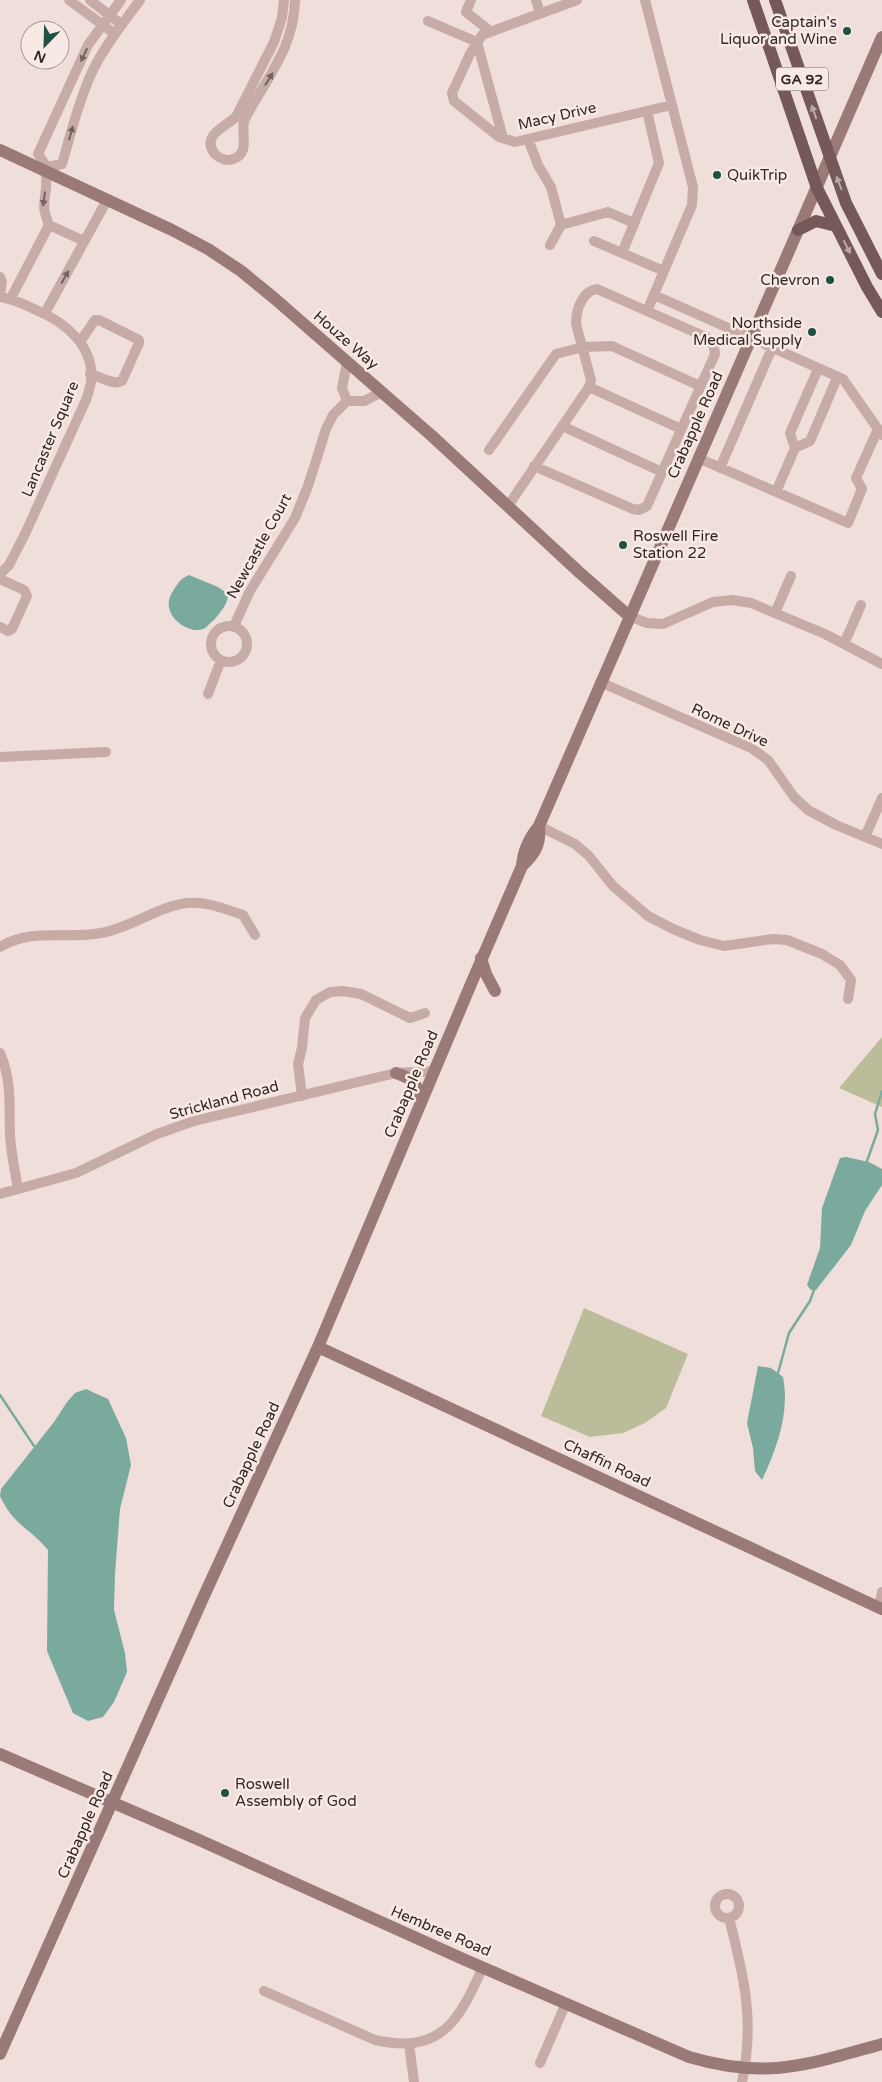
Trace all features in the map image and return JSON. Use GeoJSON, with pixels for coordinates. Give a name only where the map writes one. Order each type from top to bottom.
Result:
{"type":"FeatureCollection","features":[{"type":"Feature","properties":{"kind":"main road","name":"GA 92"},"geometry":{"type":"LineString","coordinates":[[752,0],[817,188],[867,287],[882,312]]}},
{"type":"Feature","properties":{"kind":"main road","name":"GA 92"},"geometry":{"type":"LineString","coordinates":[[775,0],[846,203],[882,274]]}},
{"type":"Feature","properties":{"kind":"main road"},"geometry":{"type":"LineString","coordinates":[[798,230],[816,221],[836,226]]}},
{"type":"Feature","properties":{"kind":"street"},"geometry":{"type":"LineString","coordinates":[[69,0],[115,34]]}},
{"type":"Feature","properties":{"kind":"street"},"geometry":{"type":"LineString","coordinates":[[90,0],[122,25]]}},
{"type":"Feature","properties":{"kind":"street"},"geometry":{"type":"LineString","coordinates":[[11,298],[49,225],[43,210],[46,169],[38,154],[88,45],[121,0]]}},
{"type":"Feature","properties":{"kind":"street"},"geometry":{"type":"LineString","coordinates":[[46,169],[62,164],[80,103],[94,69],[115,34],[140,0]]}},
{"type":"Feature","properties":{"kind":"street"},"geometry":{"type":"LineString","coordinates":[[284,0],[282,18],[274,42],[240,119],[275,71],[286,47],[295,14],[295,0]]}},
{"type":"Feature","properties":{"kind":"street"},"geometry":{"type":"LineString","coordinates":[[471,0],[466,12],[490,31]]}},
{"type":"Feature","properties":{"kind":"street"},"geometry":{"type":"LineString","coordinates":[[536,0],[540,13]]}},
{"type":"Feature","properties":{"kind":"street","name":"Macy Drive"},"geometry":{"type":"LineString","coordinates":[[577,0],[482,34],[470,54],[452,93],[454,101],[503,138],[515,142],[672,104]]}},
{"type":"Feature","properties":{"kind":"street"},"geometry":{"type":"LineString","coordinates":[[645,0],[693,187],[692,205],[647,311]]}},
{"type":"Feature","properties":{"kind":"street"},"geometry":{"type":"LineString","coordinates":[[428,21],[477,42],[503,138]]}},
{"type":"Feature","properties":{"kind":"street","name":"Crabapple Road"},"geometry":{"type":"LineString","coordinates":[[0,2054],[203,1598],[327,1327],[481,958],[522,866],[531,858],[540,839],[538,826],[882,37]]}},
{"type":"Feature","properties":{"kind":"street"},"geometry":{"type":"LineString","coordinates":[[274,42],[286,47]]}},
{"type":"Feature","properties":{"kind":"street"},"geometry":{"type":"LineString","coordinates":[[65,96],[80,103]]}},
{"type":"Feature","properties":{"kind":"street"},"geometry":{"type":"LineString","coordinates":[[622,253],[659,163],[647,110]]}},
{"type":"Feature","properties":{"kind":"street"},"geometry":{"type":"LineString","coordinates":[[528,139],[538,165],[551,187],[562,225]]}},
{"type":"Feature","properties":{"kind":"street","name":"Houze Way"},"geometry":{"type":"LineString","coordinates":[[0,150],[46,169],[106,200],[172,230],[208,249],[241,271],[382,392],[629,616]]}},
{"type":"Feature","properties":{"kind":"street"},"geometry":{"type":"LineString","coordinates":[[45,313],[106,200]]}},
{"type":"Feature","properties":{"kind":"street"},"geometry":{"type":"LineString","coordinates":[[550,245],[562,225],[608,212],[634,223]]}},
{"type":"Feature","properties":{"kind":"street"},"geometry":{"type":"LineString","coordinates":[[49,225],[67,231],[84,241]]}},
{"type":"Feature","properties":{"kind":"street"},"geometry":{"type":"LineString","coordinates":[[594,241],[664,271]]}},
{"type":"Feature","properties":{"kind":"street"},"geometry":{"type":"LineString","coordinates":[[0,277],[2,282],[0,293]]}},
{"type":"Feature","properties":{"kind":"street"},"geometry":{"type":"LineString","coordinates":[[508,506],[534,466],[589,387],[591,380],[576,324],[576,314],[584,296],[597,289],[708,338],[712,342],[715,354],[647,506],[639,510],[534,466]]}},
{"type":"Feature","properties":{"kind":"street"},"geometry":{"type":"LineString","coordinates":[[654,295],[837,378],[843,379],[880,432],[856,478],[862,489],[848,523],[698,458]]}},
{"type":"Feature","properties":{"kind":"street","name":"Lancaster Square"},"geometry":{"type":"LineString","coordinates":[[0,297],[11,298],[45,313],[66,327],[85,349],[91,381],[86,400],[25,534],[9,565],[0,574]]}},
{"type":"Feature","properties":{"kind":"street"},"geometry":{"type":"LineString","coordinates":[[80,342],[95,320],[99,320],[139,340],[122,380],[118,383],[90,374]]}},
{"type":"Feature","properties":{"kind":"street"},"geometry":{"type":"LineString","coordinates":[[489,450],[556,354],[583,347],[612,346],[700,386]]}},
{"type":"Feature","properties":{"kind":"street"},"geometry":{"type":"LineString","coordinates":[[720,468],[772,348]]}},
{"type":"Feature","properties":{"kind":"street"},"geometry":{"type":"LineString","coordinates":[[348,362],[342,388],[348,400],[364,401],[382,392]]}},
{"type":"Feature","properties":{"kind":"street"},"geometry":{"type":"LineString","coordinates":[[795,448],[790,433],[818,369]]}},
{"type":"Feature","properties":{"kind":"street"},"geometry":{"type":"LineString","coordinates":[[776,492],[795,448],[810,441],[837,378]]}},
{"type":"Feature","properties":{"kind":"street"},"geometry":{"type":"LineString","coordinates":[[589,387],[681,429]]}},
{"type":"Feature","properties":{"kind":"street","name":"Newcastle Court"},"geometry":{"type":"LineString","coordinates":[[234,626],[250,591],[295,518],[308,486],[326,429],[334,415],[348,400]]}},
{"type":"Feature","properties":{"kind":"street"},"geometry":{"type":"LineString","coordinates":[[562,426],[662,472]]}},
{"type":"Feature","properties":{"kind":"street"},"geometry":{"type":"LineString","coordinates":[[775,613],[791,576]]}},
{"type":"Feature","properties":{"kind":"street"},"geometry":{"type":"LineString","coordinates":[[0,579],[24,590],[27,596],[12,629],[8,631],[0,627]]}},
{"type":"Feature","properties":{"kind":"street"},"geometry":{"type":"LineString","coordinates":[[629,616],[647,623],[663,624],[676,620],[698,607],[713,602],[732,600],[751,603],[844,644],[882,664]]}},
{"type":"Feature","properties":{"kind":"street"},"geometry":{"type":"LineString","coordinates":[[844,644],[861,605]]}},
{"type":"Feature","properties":{"kind":"street"},"geometry":{"type":"LineString","coordinates":[[228,625],[239,628],[247,638],[246,650],[239,659],[233,662],[222,660],[213,652],[211,640],[217,630],[228,625]]}},
{"type":"Feature","properties":{"kind":"street"},"geometry":{"type":"LineString","coordinates":[[208,694],[222,660]]}},
{"type":"Feature","properties":{"kind":"street","name":"Rome Drive"},"geometry":{"type":"LineString","coordinates":[[600,682],[751,748],[768,760],[794,797],[808,810],[836,825],[882,844]]}},
{"type":"Feature","properties":{"kind":"street"},"geometry":{"type":"LineString","coordinates":[[0,757],[106,752]]}},
{"type":"Feature","properties":{"kind":"street"},"geometry":{"type":"LineString","coordinates":[[865,837],[882,798]]}},
{"type":"Feature","properties":{"kind":"street"},"geometry":{"type":"LineString","coordinates":[[538,826],[575,844],[589,856],[613,886],[648,916],[673,929],[700,940],[724,946],[773,939],[787,940],[822,954],[840,965],[851,980],[848,999]]}},
{"type":"Feature","properties":{"kind":"street"},"geometry":{"type":"LineString","coordinates":[[0,947],[25,936],[43,934],[81,936],[102,933],[124,927],[167,908],[187,903],[215,906],[243,915],[255,935]]}},
{"type":"Feature","properties":{"kind":"street"},"geometry":{"type":"LineString","coordinates":[[481,958],[486,974],[495,991]]}},
{"type":"Feature","properties":{"kind":"street"},"geometry":{"type":"LineString","coordinates":[[302,1096],[298,1064],[302,1048],[305,1018],[316,1000],[330,992],[343,991],[361,994],[410,1018],[426,1013]]}},
{"type":"Feature","properties":{"kind":"street"},"geometry":{"type":"LineString","coordinates":[[0,1053],[5,1065],[10,1088],[11,1147],[18,1190]]}},
{"type":"Feature","properties":{"kind":"street","name":"Strickland Road"},"geometry":{"type":"LineString","coordinates":[[0,1194],[76,1173],[157,1134],[194,1121],[396,1073],[434,1071]]}},
{"type":"Feature","properties":{"kind":"street"},"geometry":{"type":"LineString","coordinates":[[396,1073],[412,1079],[419,1090],[421,1101]]}},
{"type":"Feature","properties":{"kind":"street"},"geometry":{"type":"LineString","coordinates":[[327,1327],[329,1340],[338,1356]]}},
{"type":"Feature","properties":{"kind":"street","name":"Chaffin Road"},"geometry":{"type":"LineString","coordinates":[[318,1347],[881,1606]]}},
{"type":"Feature","properties":{"kind":"street"},"geometry":{"type":"LineString","coordinates":[[881,1606],[882,1592]]}},
{"type":"Feature","properties":{"kind":"street","name":"Hembree Road"},"geometry":{"type":"LineString","coordinates":[[0,1754],[113,1802],[689,2057],[717,2065],[743,2076],[807,2065],[882,2044]]}},
{"type":"Feature","properties":{"kind":"street"},"geometry":{"type":"LineString","coordinates":[[729,1918],[743,1974],[747,2000],[748,2031],[743,2076]]}},
{"type":"Feature","properties":{"kind":"street"},"geometry":{"type":"LineString","coordinates":[[264,1991],[375,2040],[391,2044],[409,2044],[433,2037],[454,2022],[466,2005],[483,1967]]}},
{"type":"Feature","properties":{"kind":"street"},"geometry":{"type":"LineString","coordinates":[[540,2063],[566,2003]]}},
{"type":"Feature","properties":{"kind":"street"},"geometry":{"type":"LineString","coordinates":[[409,2044],[414,2082]]}},
{"type":"Feature","properties":{"kind":"green space"},"geometry":{"type":"Polygon","coordinates":[[[882,1037],[882,1107],[839,1088],[882,1037]]]}},
{"type":"Feature","properties":{"kind":"green space"},"geometry":{"type":"Polygon","coordinates":[[[584,1308],[688,1354],[666,1408],[645,1423],[623,1433],[590,1437],[541,1416],[584,1308]]]}},
{"type":"Feature","properties":{"kind":"water"},"geometry":{"type":"Polygon","coordinates":[[[189,575],[218,587],[228,594],[223,609],[205,628],[199,630],[191,629],[177,622],[169,608],[169,600],[173,591],[183,578],[189,575]]]}},
{"type":"Feature","properties":{"kind":"water"},"geometry":{"type":"Polygon","coordinates":[[[846,1157],[869,1162],[882,1169],[882,1185],[865,1211],[851,1245],[816,1290],[811,1290],[807,1285],[820,1248],[822,1208],[840,1158],[846,1157]]]}},
{"type":"Feature","properties":{"kind":"water"},"geometry":{"type":"Polygon","coordinates":[[[758,1366],[771,1368],[783,1377],[785,1390],[781,1430],[762,1480],[755,1471],[753,1448],[747,1423],[758,1366]]]}},
{"type":"Feature","properties":{"kind":"water"},"geometry":{"type":"Polygon","coordinates":[[[86,1389],[108,1399],[126,1438],[131,1465],[120,1509],[114,1610],[125,1653],[127,1672],[114,1702],[103,1717],[88,1721],[73,1713],[47,1651],[48,1550],[16,1520],[0,1496],[1,1489],[54,1422],[67,1402],[75,1393],[86,1389]]]}},
{"type":"Feature","properties":{"kind":"waterway"},"geometry":{"type":"LineString","coordinates":[[867,1161],[878,1130],[875,1114],[882,1091]]}},
{"type":"Feature","properties":{"kind":"waterway"},"geometry":{"type":"LineString","coordinates":[[778,1373],[789,1333],[810,1301],[814,1290]]}},
{"type":"Feature","properties":{"kind":"waterway"},"geometry":{"type":"LineString","coordinates":[[0,1395],[34,1446]]}},
{"type":"Feature","properties":{"kind":"place","name":"Captain's Liquor and Wine"},"geometry":{"type":"Point","coordinates":[847,31]}},
{"type":"Feature","properties":{"kind":"place","name":"QuikTrip"},"geometry":{"type":"Point","coordinates":[717,175]}},
{"type":"Feature","properties":{"kind":"place","name":"Chevron"},"geometry":{"type":"Point","coordinates":[830,280]}},
{"type":"Feature","properties":{"kind":"place","name":"Northside Medical Supply"},"geometry":{"type":"Point","coordinates":[812,332]}},
{"type":"Feature","properties":{"kind":"place","name":"Roswell Fire Station 22"},"geometry":{"type":"Point","coordinates":[623,545]}},
{"type":"Feature","properties":{"kind":"place","name":"Roswell Assembly of God"},"geometry":{"type":"Point","coordinates":[225,1793]}}]}
